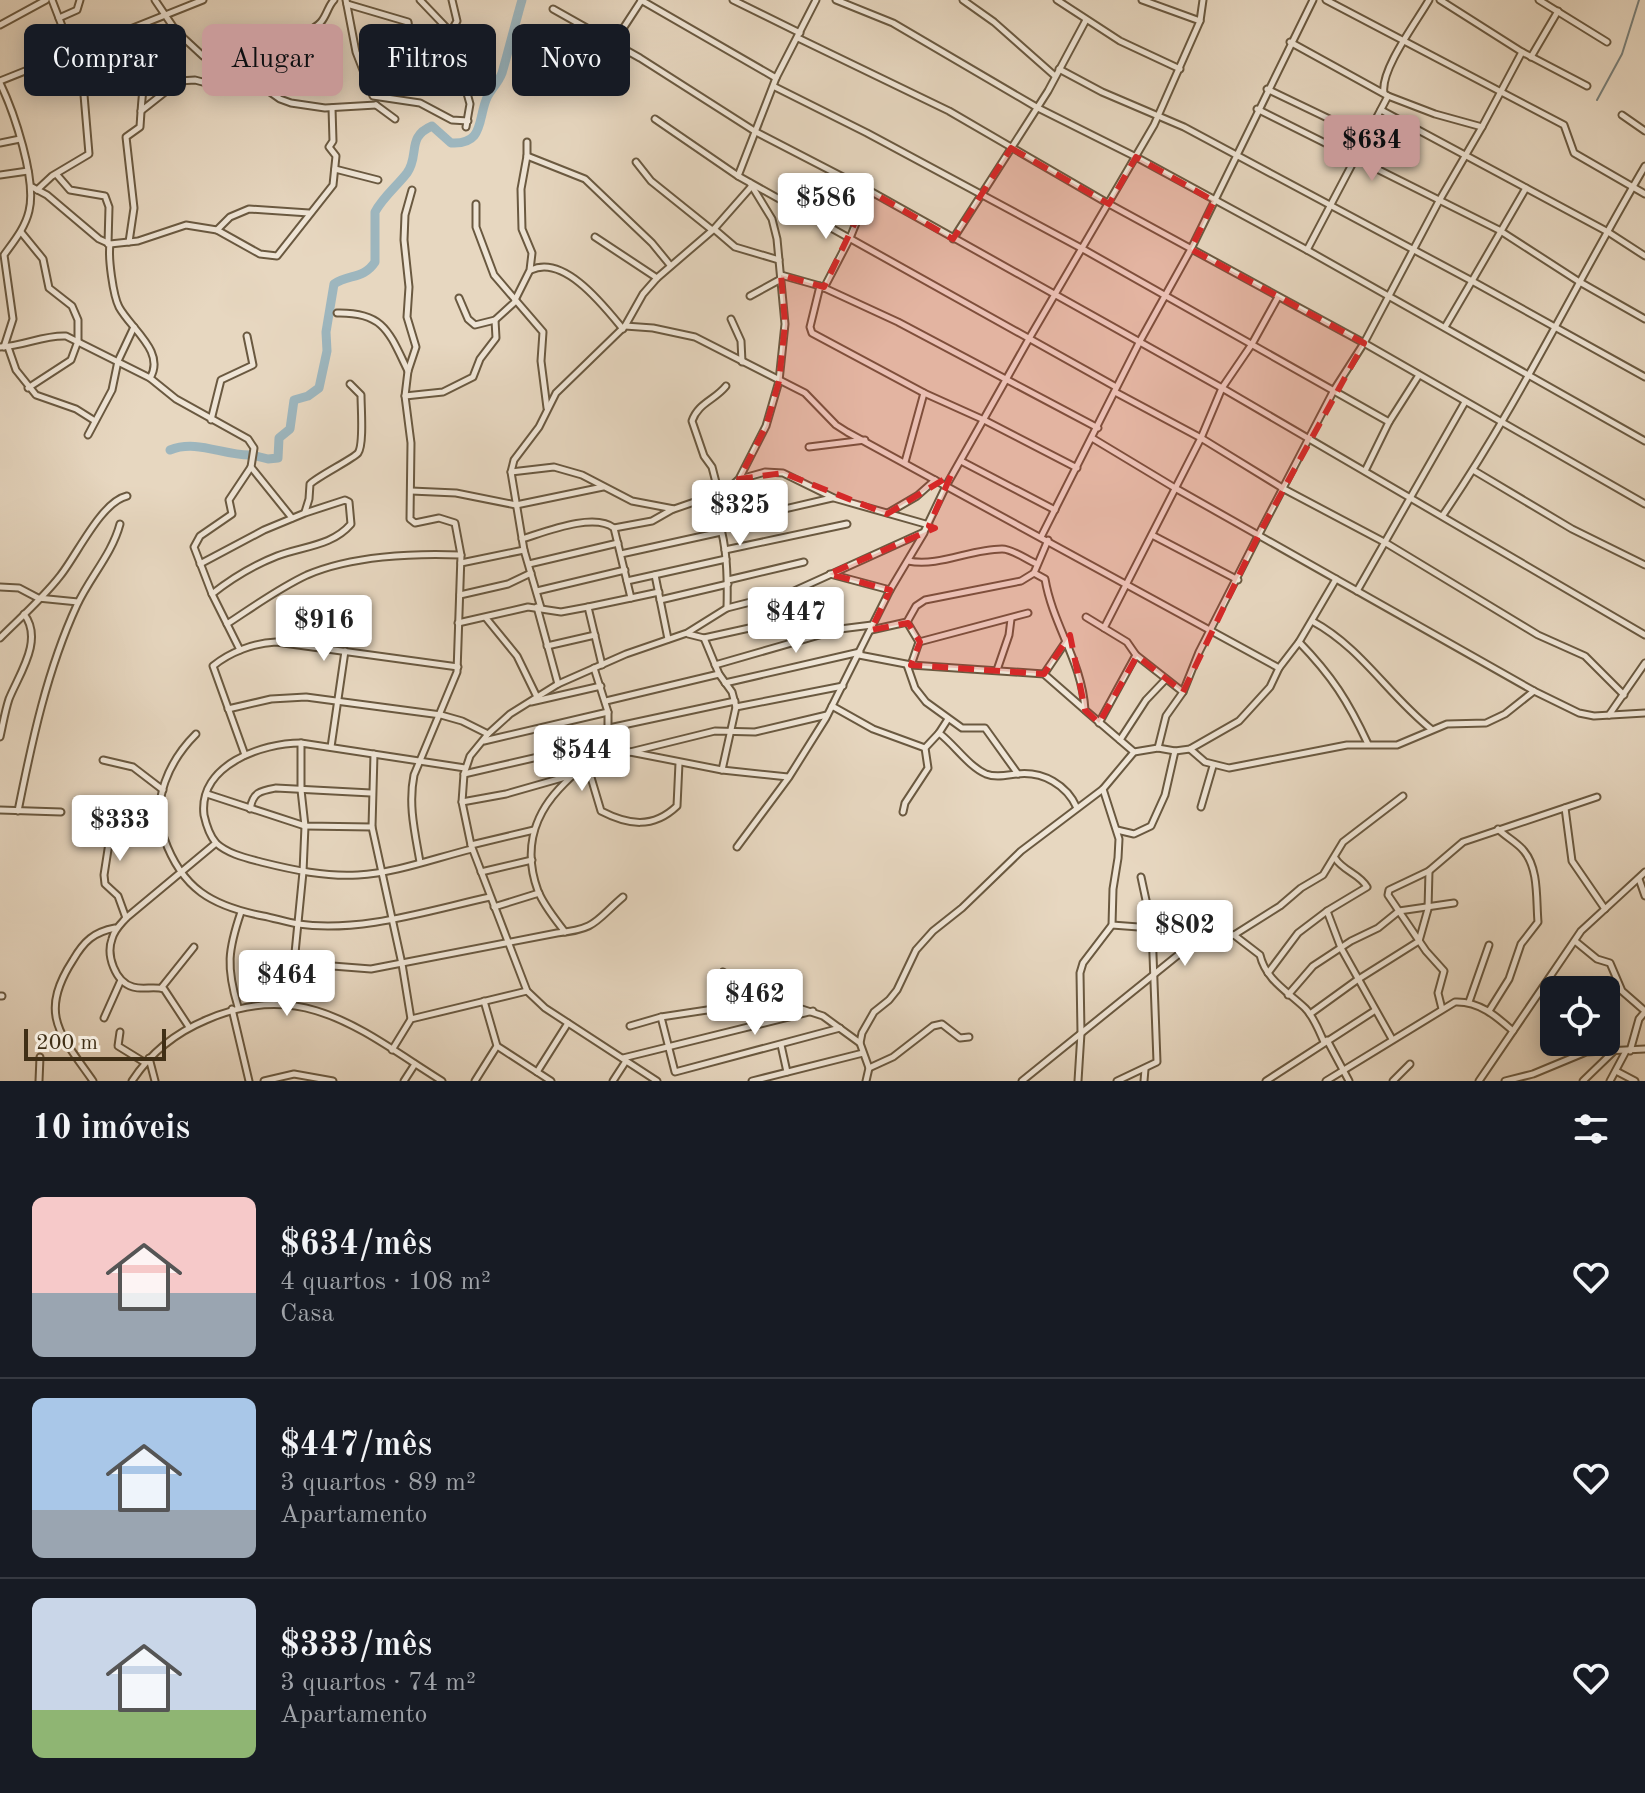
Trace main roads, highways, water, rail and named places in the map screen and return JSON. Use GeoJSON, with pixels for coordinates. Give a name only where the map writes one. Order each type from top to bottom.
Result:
{"type":"FeatureCollection","features":[{"type":"Feature","properties":{"kind":"waterway"},"geometry":{"type":"LineString","coordinates":[[256,456],[278,458],[279,438],[290,429],[294,400],[308,396],[319,388],[327,351],[326,332],[334,284],[361,274],[375,262],[375,212],[407,173],[419,135],[432,126],[451,143],[461,143],[469,140],[478,130],[487,97],[502,73],[522,0]]}},
{"type":"Feature","properties":{"kind":"waterway"},"geometry":{"type":"LineString","coordinates":[[1597,100],[1622,54],[1639,0]]}},
{"type":"Feature","properties":{"kind":"waterway"},"geometry":{"type":"LineString","coordinates":[[170,450],[190,446],[251,455]]}}]}
